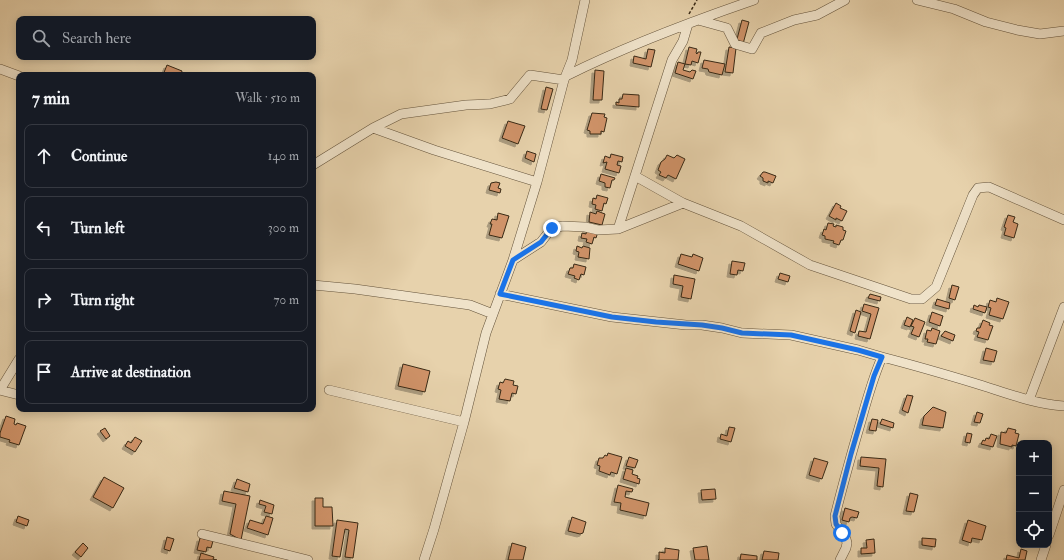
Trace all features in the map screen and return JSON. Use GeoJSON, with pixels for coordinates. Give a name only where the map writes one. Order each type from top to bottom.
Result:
{"type":"FeatureCollection","features":[{"type":"Feature","properties":{"kind":"street"},"geometry":{"type":"LineString","coordinates":[[424,560],[464,422],[486,333],[513,260],[537,182],[565,78],[572,60],[585,0]]}},
{"type":"Feature","properties":{"kind":"street"},"geometry":{"type":"LineString","coordinates":[[316,163],[373,128],[401,114],[466,104],[490,104],[510,99],[530,75],[565,78],[612,55],[698,20],[754,0]]}},
{"type":"Feature","properties":{"kind":"street"},"geometry":{"type":"LineString","coordinates":[[698,20],[727,28],[735,44],[752,49],[762,32],[794,20],[817,15],[845,0]]}},
{"type":"Feature","properties":{"kind":"street"},"geometry":{"type":"LineString","coordinates":[[917,0],[954,9],[986,22],[1017,30],[1040,34],[1064,31]]}},
{"type":"Feature","properties":{"kind":"street"},"geometry":{"type":"LineString","coordinates":[[618,229],[673,56],[683,41],[688,24]]}},
{"type":"Feature","properties":{"kind":"street"},"geometry":{"type":"LineString","coordinates":[[0,69],[16,75]]}},
{"type":"Feature","properties":{"kind":"street"},"geometry":{"type":"LineString","coordinates":[[373,128],[434,150],[537,182]]}},
{"type":"Feature","properties":{"kind":"street"},"geometry":{"type":"LineString","coordinates":[[635,176],[683,203],[741,226],[810,265],[911,299],[922,299],[936,287],[973,196],[978,188],[988,187],[1064,220]]}},
{"type":"Feature","properties":{"kind":"street"},"geometry":{"type":"LineString","coordinates":[[513,260],[541,242],[552,228],[563,226],[585,227],[598,230],[618,229],[683,203]]}},
{"type":"Feature","properties":{"kind":"street"},"geometry":{"type":"LineString","coordinates":[[316,285],[355,289],[470,305],[493,314]]}},
{"type":"Feature","properties":{"kind":"street"},"geometry":{"type":"LineString","coordinates":[[500,294],[612,317],[702,325],[742,333],[791,335],[858,350],[1029,400],[1051,405],[1064,406]]}},
{"type":"Feature","properties":{"kind":"street"},"geometry":{"type":"LineString","coordinates":[[1029,400],[1064,307]]}},
{"type":"Feature","properties":{"kind":"street"},"geometry":{"type":"LineString","coordinates":[[840,560],[847,543],[836,524],[835,516],[851,454],[874,376],[882,357]]}},
{"type":"Feature","properties":{"kind":"street"},"geometry":{"type":"LineString","coordinates":[[16,363],[0,390],[16,394]]}},
{"type":"Feature","properties":{"kind":"street"},"geometry":{"type":"LineString","coordinates":[[329,390],[464,422]]}},
{"type":"Feature","properties":{"kind":"street"},"geometry":{"type":"LineString","coordinates":[[1052,526],[1064,490]]}},
{"type":"Feature","properties":{"kind":"street"},"geometry":{"type":"LineString","coordinates":[[202,534],[308,560]]}},
{"type":"Feature","properties":{"kind":"street"},"geometry":{"type":"LineString","coordinates":[[1041,560],[1045,548]]}},
{"type":"Feature","properties":{"kind":"building"},"geometry":{"type":"Polygon","coordinates":[[[742,20],[749,22],[743,44],[736,43],[742,20]]]}},
{"type":"Feature","properties":{"kind":"building"},"geometry":{"type":"Polygon","coordinates":[[[689,47],[697,49],[697,54],[698,52],[701,52],[698,63],[692,61],[691,65],[685,64],[689,47]]]}},
{"type":"Feature","properties":{"kind":"building"},"geometry":{"type":"Polygon","coordinates":[[[729,47],[736,48],[733,73],[725,72],[729,47]]]}},
{"type":"Feature","properties":{"kind":"building"},"geometry":{"type":"Polygon","coordinates":[[[648,49],[655,50],[651,67],[633,63],[634,56],[646,59],[648,49]]]}},
{"type":"Feature","properties":{"kind":"building"},"geometry":{"type":"Polygon","coordinates":[[[704,60],[725,64],[722,75],[709,72],[708,69],[702,68],[704,60]]]}},
{"type":"Feature","properties":{"kind":"building"},"geometry":{"type":"Polygon","coordinates":[[[678,62],[685,64],[683,70],[690,72],[692,70],[696,71],[693,79],[675,73],[678,62]]]}},
{"type":"Feature","properties":{"kind":"building"},"geometry":{"type":"Polygon","coordinates":[[[167,65],[182,71],[182,72],[164,72],[167,65]]]}},
{"type":"Feature","properties":{"kind":"building"},"geometry":{"type":"Polygon","coordinates":[[[595,70],[604,71],[602,100],[593,100],[595,70]]]}},
{"type":"Feature","properties":{"kind":"building"},"geometry":{"type":"Polygon","coordinates":[[[546,87],[553,89],[547,110],[541,109],[546,87]]]}},
{"type":"Feature","properties":{"kind":"building"},"geometry":{"type":"Polygon","coordinates":[[[623,94],[639,95],[639,107],[616,105],[616,102],[619,103],[619,99],[622,99],[623,94]]]}},
{"type":"Feature","properties":{"kind":"building"},"geometry":{"type":"Polygon","coordinates":[[[592,113],[605,114],[604,117],[607,118],[604,132],[601,131],[601,134],[590,134],[590,131],[587,130],[592,113]]]}},
{"type":"Feature","properties":{"kind":"building"},"geometry":{"type":"Polygon","coordinates":[[[508,121],[525,126],[518,144],[502,138],[508,121]]]}},
{"type":"Feature","properties":{"kind":"building"},"geometry":{"type":"Polygon","coordinates":[[[527,151],[536,154],[534,162],[525,158],[527,151]]]}},
{"type":"Feature","properties":{"kind":"building"},"geometry":{"type":"Polygon","coordinates":[[[611,154],[623,157],[622,162],[618,161],[617,165],[621,166],[619,173],[605,169],[607,162],[603,163],[605,156],[610,158],[611,154]]]}},
{"type":"Feature","properties":{"kind":"building"},"geometry":{"type":"Polygon","coordinates":[[[667,155],[674,158],[677,155],[685,159],[676,179],[668,175],[666,178],[659,175],[661,172],[658,170],[661,162],[667,155]]]}},
{"type":"Feature","properties":{"kind":"building"},"geometry":{"type":"Polygon","coordinates":[[[763,172],[776,176],[773,183],[763,181],[763,178],[760,176],[763,172]]]}},
{"type":"Feature","properties":{"kind":"building"},"geometry":{"type":"Polygon","coordinates":[[[601,174],[615,178],[612,180],[610,188],[605,187],[605,183],[599,181],[601,174]]]}},
{"type":"Feature","properties":{"kind":"building"},"geometry":{"type":"Polygon","coordinates":[[[491,183],[500,183],[498,188],[501,189],[500,193],[489,190],[491,183]]]}},
{"type":"Feature","properties":{"kind":"building"},"geometry":{"type":"Polygon","coordinates":[[[597,195],[608,198],[606,204],[604,203],[602,211],[595,209],[596,205],[592,204],[593,198],[596,199],[597,195]]]}},
{"type":"Feature","properties":{"kind":"building"},"geometry":{"type":"Polygon","coordinates":[[[836,203],[841,206],[840,208],[847,211],[842,221],[836,218],[836,220],[829,216],[836,203]]]}},
{"type":"Feature","properties":{"kind":"building"},"geometry":{"type":"Polygon","coordinates":[[[597,211],[605,214],[602,225],[589,222],[590,212],[596,214],[597,211]]]}},
{"type":"Feature","properties":{"kind":"building"},"geometry":{"type":"Polygon","coordinates":[[[498,213],[509,216],[502,238],[489,235],[492,219],[497,220],[498,213]]]}},
{"type":"Feature","properties":{"kind":"building"},"geometry":{"type":"Polygon","coordinates":[[[1008,215],[1015,217],[1013,222],[1018,224],[1014,238],[1004,235],[1006,228],[1004,227],[1008,215]]]}},
{"type":"Feature","properties":{"kind":"building"},"geometry":{"type":"Polygon","coordinates":[[[828,223],[834,224],[833,226],[836,227],[836,225],[843,227],[843,230],[846,231],[843,240],[841,240],[839,245],[833,243],[834,241],[825,239],[825,236],[822,235],[824,229],[826,230],[828,223]]]}},
{"type":"Feature","properties":{"kind":"building"},"geometry":{"type":"Polygon","coordinates":[[[587,229],[598,232],[596,238],[594,237],[592,244],[586,242],[587,239],[581,238],[582,233],[586,234],[587,229]]]}},
{"type":"Feature","properties":{"kind":"building"},"geometry":{"type":"Polygon","coordinates":[[[577,246],[582,248],[583,246],[590,248],[589,259],[578,257],[579,252],[576,251],[577,246]]]}},
{"type":"Feature","properties":{"kind":"building"},"geometry":{"type":"Polygon","coordinates":[[[681,254],[692,257],[693,254],[703,258],[699,271],[678,264],[681,254]]]}},
{"type":"Feature","properties":{"kind":"building"},"geometry":{"type":"Polygon","coordinates":[[[732,261],[745,263],[743,271],[738,270],[737,275],[730,274],[732,261]]]}},
{"type":"Feature","properties":{"kind":"building"},"geometry":{"type":"Polygon","coordinates":[[[574,264],[586,267],[584,275],[581,274],[579,280],[574,278],[575,276],[568,274],[570,268],[573,268],[574,264]]]}},
{"type":"Feature","properties":{"kind":"building"},"geometry":{"type":"Polygon","coordinates":[[[780,273],[790,276],[788,282],[778,279],[780,273]]]}},
{"type":"Feature","properties":{"kind":"building"},"geometry":{"type":"Polygon","coordinates":[[[674,275],[695,279],[691,299],[681,297],[683,286],[673,284],[674,275]]]}},
{"type":"Feature","properties":{"kind":"building"},"geometry":{"type":"Polygon","coordinates":[[[952,285],[959,287],[955,300],[949,298],[952,285]]]}},
{"type":"Feature","properties":{"kind":"building"},"geometry":{"type":"Polygon","coordinates":[[[870,294],[881,297],[880,301],[868,298],[870,294]]]}},
{"type":"Feature","properties":{"kind":"building"},"geometry":{"type":"Polygon","coordinates":[[[997,298],[1009,302],[1003,319],[989,315],[991,308],[988,307],[990,300],[996,302],[997,298]]]}},
{"type":"Feature","properties":{"kind":"building"},"geometry":{"type":"Polygon","coordinates":[[[937,299],[950,303],[949,309],[935,305],[937,299]]]}},
{"type":"Feature","properties":{"kind":"building"},"geometry":{"type":"Polygon","coordinates":[[[864,304],[879,308],[870,339],[858,336],[859,331],[866,332],[871,314],[862,311],[864,304]]]}},
{"type":"Feature","properties":{"kind":"building"},"geometry":{"type":"Polygon","coordinates":[[[974,305],[978,307],[979,305],[987,307],[985,313],[973,309],[974,305]]]}},
{"type":"Feature","properties":{"kind":"building"},"geometry":{"type":"Polygon","coordinates":[[[856,310],[861,312],[855,333],[850,331],[856,310]]]}},
{"type":"Feature","properties":{"kind":"building"},"geometry":{"type":"Polygon","coordinates":[[[932,312],[943,316],[940,326],[929,322],[932,312]]]}},
{"type":"Feature","properties":{"kind":"building"},"geometry":{"type":"Polygon","coordinates":[[[907,317],[913,320],[910,327],[904,325],[907,317]]]}},
{"type":"Feature","properties":{"kind":"building"},"geometry":{"type":"Polygon","coordinates":[[[915,318],[925,322],[919,337],[911,334],[914,327],[911,326],[915,318]]]}},
{"type":"Feature","properties":{"kind":"building"},"geometry":{"type":"Polygon","coordinates":[[[983,320],[990,323],[989,325],[993,326],[988,340],[977,337],[979,332],[976,331],[977,328],[980,328],[983,320]]]}},
{"type":"Feature","properties":{"kind":"building"},"geometry":{"type":"Polygon","coordinates":[[[932,328],[940,331],[936,344],[927,342],[928,339],[925,339],[927,330],[931,331],[932,328]]]}},
{"type":"Feature","properties":{"kind":"building"},"geometry":{"type":"Polygon","coordinates":[[[945,331],[955,335],[953,341],[941,336],[945,331]]]}},
{"type":"Feature","properties":{"kind":"building"},"geometry":{"type":"Polygon","coordinates":[[[986,348],[997,351],[994,362],[983,360],[986,348]]]}},
{"type":"Feature","properties":{"kind":"building"},"geometry":{"type":"Polygon","coordinates":[[[403,364],[430,371],[425,392],[398,386],[403,364]]]}},
{"type":"Feature","properties":{"kind":"building"},"geometry":{"type":"Polygon","coordinates":[[[505,379],[514,381],[513,385],[518,386],[516,394],[512,393],[510,401],[499,399],[501,390],[498,389],[500,382],[503,383],[505,379]]]}},
{"type":"Feature","properties":{"kind":"building"},"geometry":{"type":"Polygon","coordinates":[[[907,395],[913,396],[908,413],[902,410],[907,395]]]}},
{"type":"Feature","properties":{"kind":"building"},"geometry":{"type":"Polygon","coordinates":[[[933,407],[946,412],[943,428],[922,425],[924,416],[933,407]]]}},
{"type":"Feature","properties":{"kind":"building"},"geometry":{"type":"Polygon","coordinates":[[[977,412],[983,414],[980,423],[974,422],[977,412]]]}},
{"type":"Feature","properties":{"kind":"building"},"geometry":{"type":"Polygon","coordinates":[[[6,416],[15,419],[14,424],[16,425],[17,423],[26,426],[19,445],[0,437],[6,416]]]}},
{"type":"Feature","properties":{"kind":"building"},"geometry":{"type":"Polygon","coordinates":[[[872,419],[878,420],[876,431],[869,430],[872,419]]]}},
{"type":"Feature","properties":{"kind":"building"},"geometry":{"type":"Polygon","coordinates":[[[882,419],[894,423],[893,428],[880,424],[882,419]]]}},
{"type":"Feature","properties":{"kind":"building"},"geometry":{"type":"Polygon","coordinates":[[[729,427],[735,428],[731,442],[720,439],[721,434],[727,436],[729,427]]]}},
{"type":"Feature","properties":{"kind":"building"},"geometry":{"type":"Polygon","coordinates":[[[105,428],[110,436],[106,439],[100,431],[105,428]]]}},
{"type":"Feature","properties":{"kind":"building"},"geometry":{"type":"Polygon","coordinates":[[[1008,428],[1016,430],[1015,433],[1019,434],[1018,440],[1016,440],[1016,446],[1012,445],[1012,447],[1000,444],[1001,432],[1006,433],[1008,428]]]}},
{"type":"Feature","properties":{"kind":"building"},"geometry":{"type":"Polygon","coordinates":[[[967,433],[972,434],[970,443],[965,442],[967,433]]]}},
{"type":"Feature","properties":{"kind":"building"},"geometry":{"type":"Polygon","coordinates":[[[991,434],[997,436],[993,447],[981,444],[986,438],[989,439],[991,434]]]}},
{"type":"Feature","properties":{"kind":"building"},"geometry":{"type":"Polygon","coordinates":[[[135,437],[142,441],[135,452],[125,446],[128,441],[131,443],[135,437]]]}},
{"type":"Feature","properties":{"kind":"building"},"geometry":{"type":"Polygon","coordinates":[[[608,453],[622,457],[617,474],[611,472],[610,475],[599,471],[600,466],[597,465],[599,458],[603,458],[605,455],[607,456],[608,453]]]}},
{"type":"Feature","properties":{"kind":"building"},"geometry":{"type":"Polygon","coordinates":[[[629,457],[638,460],[635,468],[626,466],[629,457]]]}},
{"type":"Feature","properties":{"kind":"building"},"geometry":{"type":"Polygon","coordinates":[[[861,457],[886,459],[883,487],[877,486],[879,468],[860,466],[861,457]]]}},
{"type":"Feature","properties":{"kind":"building"},"geometry":{"type":"Polygon","coordinates":[[[814,458],[828,462],[822,479],[809,475],[814,458]]]}},
{"type":"Feature","properties":{"kind":"building"},"geometry":{"type":"Polygon","coordinates":[[[626,468],[633,470],[632,474],[638,476],[637,478],[640,479],[639,484],[623,479],[626,468]]]}},
{"type":"Feature","properties":{"kind":"building"},"geometry":{"type":"Polygon","coordinates":[[[104,477],[124,488],[113,508],[93,497],[104,477]]]}},
{"type":"Feature","properties":{"kind":"building"},"geometry":{"type":"Polygon","coordinates":[[[237,479],[250,484],[248,492],[234,488],[237,479]]]}},
{"type":"Feature","properties":{"kind":"building"},"geometry":{"type":"Polygon","coordinates":[[[618,485],[633,489],[632,492],[626,491],[625,497],[649,503],[646,516],[620,510],[621,503],[614,502],[618,485]]]}},
{"type":"Feature","properties":{"kind":"building"},"geometry":{"type":"Polygon","coordinates":[[[715,489],[716,499],[702,500],[701,490],[715,489]]]}},
{"type":"Feature","properties":{"kind":"building"},"geometry":{"type":"Polygon","coordinates":[[[224,491],[250,496],[241,540],[230,534],[236,504],[222,501],[224,491]]]}},
{"type":"Feature","properties":{"kind":"building"},"geometry":{"type":"Polygon","coordinates":[[[910,493],[918,495],[914,512],[906,511],[910,493]]]}},
{"type":"Feature","properties":{"kind":"building"},"geometry":{"type":"Polygon","coordinates":[[[315,498],[323,498],[323,507],[332,507],[333,526],[315,526],[315,498]]]}},
{"type":"Feature","properties":{"kind":"building"},"geometry":{"type":"Polygon","coordinates":[[[260,500],[274,505],[272,514],[264,512],[266,506],[259,504],[260,500]]]}},
{"type":"Feature","properties":{"kind":"building"},"geometry":{"type":"Polygon","coordinates":[[[845,508],[859,512],[857,518],[850,518],[849,522],[842,520],[845,508]]]}},
{"type":"Feature","properties":{"kind":"building"},"geometry":{"type":"Polygon","coordinates":[[[18,516],[29,520],[27,526],[16,522],[18,516]]]}},
{"type":"Feature","properties":{"kind":"building"},"geometry":{"type":"Polygon","coordinates":[[[266,516],[273,518],[268,535],[247,528],[250,520],[263,524],[266,516]]]}},
{"type":"Feature","properties":{"kind":"building"},"geometry":{"type":"Polygon","coordinates":[[[572,517],[586,522],[583,533],[580,534],[568,531],[572,517]]]}},
{"type":"Feature","properties":{"kind":"building"},"geometry":{"type":"Polygon","coordinates":[[[337,520],[358,523],[353,558],[345,557],[349,530],[345,529],[340,557],[332,556],[337,520]]]}},
{"type":"Feature","properties":{"kind":"building"},"geometry":{"type":"Polygon","coordinates":[[[968,520],[986,526],[982,540],[972,538],[971,543],[962,540],[968,520]]]}},
{"type":"Feature","properties":{"kind":"building"},"geometry":{"type":"Polygon","coordinates":[[[167,537],[174,539],[170,551],[164,549],[167,537]]]}},
{"type":"Feature","properties":{"kind":"building"},"geometry":{"type":"Polygon","coordinates":[[[200,538],[213,541],[211,548],[207,547],[206,552],[197,550],[200,538]]]}},
{"type":"Feature","properties":{"kind":"building"},"geometry":{"type":"Polygon","coordinates":[[[922,538],[936,539],[935,547],[922,545],[922,538]]]}},
{"type":"Feature","properties":{"kind":"building"},"geometry":{"type":"Polygon","coordinates":[[[874,539],[875,553],[861,554],[861,548],[867,548],[866,540],[874,539]]]}},
{"type":"Feature","properties":{"kind":"building"},"geometry":{"type":"Polygon","coordinates":[[[83,543],[88,548],[81,557],[75,552],[83,543]]]}},
{"type":"Feature","properties":{"kind":"building"},"geometry":{"type":"Polygon","coordinates":[[[512,543],[526,547],[523,560],[508,560],[512,543]]]}},
{"type":"Feature","properties":{"kind":"building"},"geometry":{"type":"Polygon","coordinates":[[[707,546],[709,560],[695,560],[693,548],[707,546]]]}},
{"type":"Feature","properties":{"kind":"building"},"geometry":{"type":"Polygon","coordinates":[[[665,548],[679,550],[678,560],[658,560],[659,552],[665,553],[665,548]]]}},
{"type":"Feature","properties":{"kind":"building"},"geometry":{"type":"Polygon","coordinates":[[[1021,549],[1027,551],[1025,560],[1006,560],[1007,555],[1019,558],[1021,549]]]}},
{"type":"Feature","properties":{"kind":"building"},"geometry":{"type":"Polygon","coordinates":[[[764,551],[779,553],[778,560],[762,560],[764,551]]]}},
{"type":"Feature","properties":{"kind":"building"},"geometry":{"type":"Polygon","coordinates":[[[201,553],[214,557],[213,559],[217,560],[199,560],[201,553]]]}},
{"type":"Feature","properties":{"kind":"building"},"geometry":{"type":"Polygon","coordinates":[[[741,554],[757,556],[757,560],[740,560],[741,554]]]}},
{"type":"Feature","properties":{"kind":"route"},"geometry":{"type":"LineString","coordinates":[[552,228],[541,242],[513,260],[500,294],[612,317],[686,325],[702,325],[742,333],[791,335],[882,357],[874,376],[851,454],[835,516],[836,524],[842,533]]}}]}
